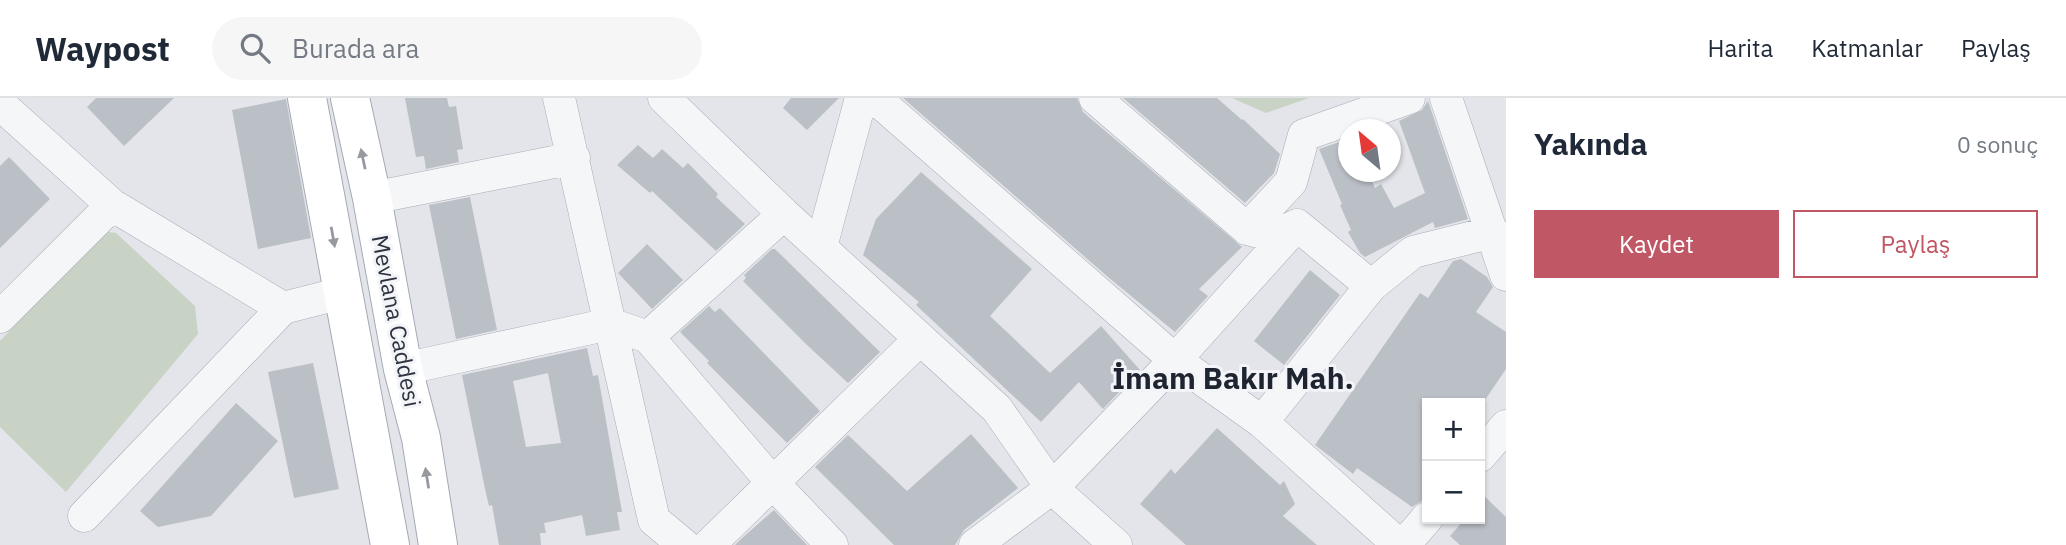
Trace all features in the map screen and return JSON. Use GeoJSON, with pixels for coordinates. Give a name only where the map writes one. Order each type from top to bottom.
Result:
{"type":"FeatureCollection","features":[{"type":"Feature","properties":{"kind":"main road","name":"Mevlana Caddesi"},"geometry":{"type":"LineString","coordinates":[[307,98],[390,545]]}},
{"type":"Feature","properties":{"kind":"main road","name":"Mevlana Caddesi"},"geometry":{"type":"LineString","coordinates":[[350,98],[372,198],[403,369],[421,438],[438,545]]}},
{"type":"Feature","properties":{"kind":"street"},"geometry":{"type":"LineString","coordinates":[[559,98],[654,520],[684,545]]}},
{"type":"Feature","properties":{"kind":"street"},"geometry":{"type":"LineString","coordinates":[[663,98],[784,214],[997,409],[1052,488],[1116,545]]}},
{"type":"Feature","properties":{"kind":"street"},"geometry":{"type":"LineString","coordinates":[[821,247],[861,98]]}},
{"type":"Feature","properties":{"kind":"street"},"geometry":{"type":"LineString","coordinates":[[875,98],[1175,360],[1262,422],[1401,545],[1422,523]]}},
{"type":"Feature","properties":{"kind":"street"},"geometry":{"type":"LineString","coordinates":[[1095,98],[1247,229],[1275,236],[1297,225]]}},
{"type":"Feature","properties":{"kind":"street"},"geometry":{"type":"LineString","coordinates":[[1247,229],[1291,182],[1304,135],[1409,98]]}},
{"type":"Feature","properties":{"kind":"street"},"geometry":{"type":"LineString","coordinates":[[1446,98],[1506,275]]}},
{"type":"Feature","properties":{"kind":"street"},"geometry":{"type":"LineString","coordinates":[[0,104],[112,205],[283,308]]}},
{"type":"Feature","properties":{"kind":"street"},"geometry":{"type":"LineString","coordinates":[[372,198],[574,158]]}},
{"type":"Feature","properties":{"kind":"street"},"geometry":{"type":"LineString","coordinates":[[0,317],[112,205]]}},
{"type":"Feature","properties":{"kind":"street"},"geometry":{"type":"LineString","coordinates":[[648,337],[784,214]]}},
{"type":"Feature","properties":{"kind":"street"},"geometry":{"type":"LineString","coordinates":[[975,545],[1052,488],[1175,360],[1297,225]]}},
{"type":"Feature","properties":{"kind":"street"},"geometry":{"type":"LineString","coordinates":[[1297,225],[1371,286]]}},
{"type":"Feature","properties":{"kind":"street"},"geometry":{"type":"LineString","coordinates":[[1262,422],[1371,286],[1413,253],[1493,232]]}},
{"type":"Feature","properties":{"kind":"street"},"geometry":{"type":"LineString","coordinates":[[85,516],[283,308],[342,293]]}},
{"type":"Feature","properties":{"kind":"street"},"geometry":{"type":"LineString","coordinates":[[403,369],[610,324],[648,337],[772,482],[832,545]]}},
{"type":"Feature","properties":{"kind":"street"},"geometry":{"type":"LineString","coordinates":[[709,545],[920,339]]}},
{"type":"Feature","properties":{"kind":"street"},"geometry":{"type":"LineString","coordinates":[[1485,450],[1506,426]]}},
{"type":"Feature","properties":{"kind":"green space"},"geometry":{"type":"Polygon","coordinates":[[[1232,98],[1309,98],[1266,113],[1232,98]]]}},
{"type":"Feature","properties":{"kind":"green space"},"geometry":{"type":"Polygon","coordinates":[[[108,232],[116,233],[195,306],[198,334],[66,492],[0,427],[0,341],[102,235],[108,232]]]}},
{"type":"Feature","properties":{"kind":"building"},"geometry":{"type":"Polygon","coordinates":[[[96,98],[174,98],[124,146],[87,107],[96,98]]]}},
{"type":"Feature","properties":{"kind":"building"},"geometry":{"type":"Polygon","coordinates":[[[405,98],[447,98],[449,107],[456,106],[463,149],[457,150],[459,162],[426,169],[424,156],[416,157],[405,98]]]}},
{"type":"Feature","properties":{"kind":"building"},"geometry":{"type":"Polygon","coordinates":[[[791,98],[839,98],[807,130],[783,108],[791,98]]]}},
{"type":"Feature","properties":{"kind":"building"},"geometry":{"type":"Polygon","coordinates":[[[903,98],[1077,98],[1083,112],[1242,247],[1199,289],[1208,296],[1175,332],[903,98]]]}},
{"type":"Feature","properties":{"kind":"building"},"geometry":{"type":"Polygon","coordinates":[[[1123,98],[1217,98],[1280,154],[1274,173],[1245,203],[1123,98]]]}},
{"type":"Feature","properties":{"kind":"building"},"geometry":{"type":"Polygon","coordinates":[[[286,99],[311,238],[258,249],[232,110],[286,99]]]}},
{"type":"Feature","properties":{"kind":"building"},"geometry":{"type":"Polygon","coordinates":[[[1428,101],[1468,219],[1435,228],[1433,222],[1365,257],[1348,232],[1351,230],[1340,205],[1342,204],[1319,149],[1338,142],[1338,182],[1372,182],[1375,188],[1381,184],[1394,208],[1425,193],[1401,127],[1401,120],[1422,110],[1428,101]]]}},
{"type":"Feature","properties":{"kind":"building"},"geometry":{"type":"Polygon","coordinates":[[[638,145],[653,158],[662,149],[683,168],[688,163],[718,194],[716,197],[745,224],[716,251],[652,191],[650,193],[617,165],[638,145]]]}},
{"type":"Feature","properties":{"kind":"building"},"geometry":{"type":"Polygon","coordinates":[[[9,157],[50,199],[0,248],[0,166],[9,157]]]}},
{"type":"Feature","properties":{"kind":"building"},"geometry":{"type":"Polygon","coordinates":[[[921,172],[1032,269],[990,316],[1050,373],[1101,326],[1140,370],[1103,409],[1079,382],[1041,422],[916,305],[919,302],[863,255],[876,219],[921,172]]]}},
{"type":"Feature","properties":{"kind":"building"},"geometry":{"type":"Polygon","coordinates":[[[470,197],[497,330],[456,339],[429,205],[470,197]]]}},
{"type":"Feature","properties":{"kind":"building"},"geometry":{"type":"Polygon","coordinates":[[[647,244],[683,280],[652,309],[618,273],[647,244]]]}},
{"type":"Feature","properties":{"kind":"building"},"geometry":{"type":"Polygon","coordinates":[[[772,249],[880,352],[848,383],[743,281],[746,278],[744,275],[772,249]]]}},
{"type":"Feature","properties":{"kind":"building"},"geometry":{"type":"Polygon","coordinates":[[[1461,259],[1487,277],[1493,287],[1476,312],[1506,332],[1506,369],[1485,400],[1422,398],[1422,501],[1412,507],[1357,468],[1353,474],[1315,445],[1420,293],[1428,298],[1453,261],[1461,259]]]}},
{"type":"Feature","properties":{"kind":"building"},"geometry":{"type":"Polygon","coordinates":[[[1310,270],[1340,295],[1284,365],[1254,341],[1310,270]]]}},
{"type":"Feature","properties":{"kind":"building"},"geometry":{"type":"Polygon","coordinates":[[[709,306],[715,312],[720,308],[820,411],[787,443],[680,332],[709,306]]]}},
{"type":"Feature","properties":{"kind":"building"},"geometry":{"type":"Polygon","coordinates":[[[587,348],[593,376],[598,375],[622,512],[617,512],[620,530],[586,536],[582,515],[544,523],[546,533],[540,533],[541,545],[499,545],[462,375],[587,348]],[[548,373],[513,381],[526,447],[561,443],[548,373]]]}},
{"type":"Feature","properties":{"kind":"building"},"geometry":{"type":"Polygon","coordinates":[[[313,363],[339,489],[294,498],[268,372],[313,363]]]}},
{"type":"Feature","properties":{"kind":"building"},"geometry":{"type":"Polygon","coordinates":[[[236,403],[278,441],[211,516],[158,527],[140,511],[236,403]]]}},
{"type":"Feature","properties":{"kind":"building"},"geometry":{"type":"Polygon","coordinates":[[[1217,428],[1280,485],[1284,481],[1295,504],[1283,516],[1317,545],[1186,545],[1140,504],[1171,469],[1175,474],[1217,428]]]}},
{"type":"Feature","properties":{"kind":"building"},"geometry":{"type":"Polygon","coordinates":[[[971,434],[1018,488],[964,530],[955,545],[894,545],[815,467],[848,435],[907,491],[971,434]]]}},
{"type":"Feature","properties":{"kind":"building"},"geometry":{"type":"Polygon","coordinates":[[[1485,497],[1506,517],[1506,545],[1460,545],[1450,536],[1461,524],[1485,524],[1485,497]]]}},
{"type":"Feature","properties":{"kind":"building"},"geometry":{"type":"Polygon","coordinates":[[[774,510],[807,545],[735,545],[741,539],[774,510]]]}},
{"type":"Feature","properties":{"kind":"district","name":"İmam Bakır Mah."},"geometry":{"type":"Point","coordinates":[1233,379]}}]}
